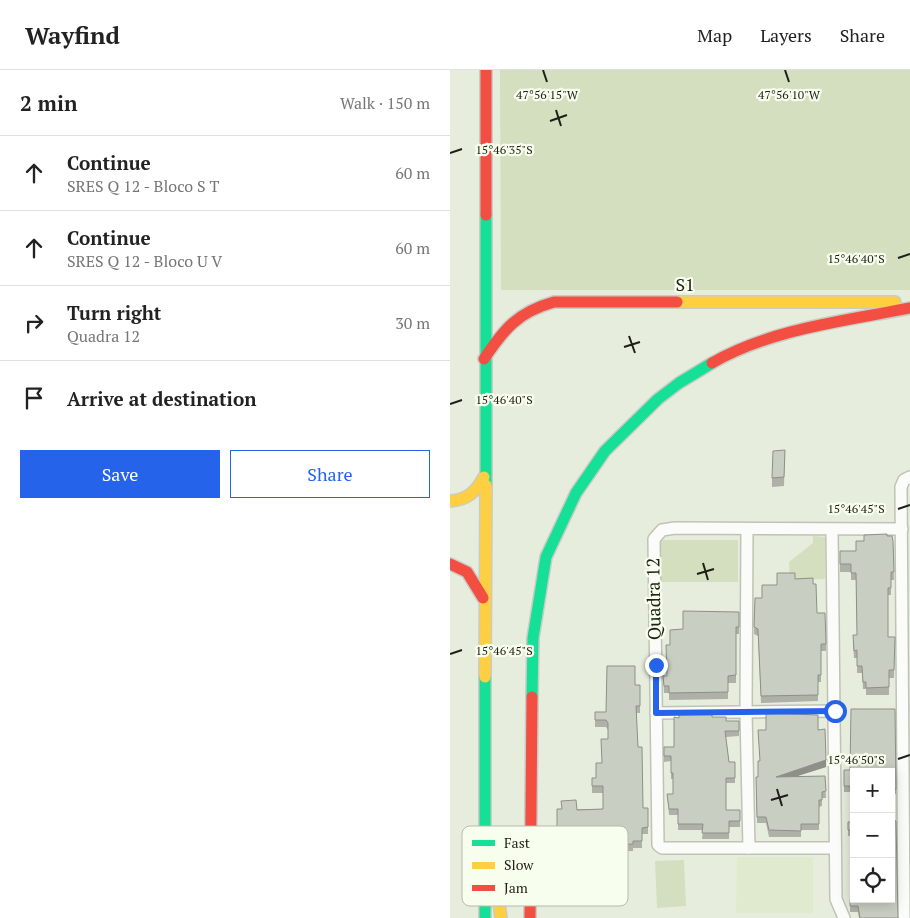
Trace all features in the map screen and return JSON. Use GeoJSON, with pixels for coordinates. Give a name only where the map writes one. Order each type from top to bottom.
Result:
{"type":"FeatureCollection","features":[{"type":"Feature","properties":{"kind":"highway"},"geometry":{"type":"LineString","coordinates":[[486,70],[484,359],[486,826]]}},
{"type":"Feature","properties":{"kind":"highway","name":"S1"},"geometry":{"type":"LineString","coordinates":[[484,359],[515,319],[537,306],[554,302],[910,302]]}},
{"type":"Feature","properties":{"kind":"highway"},"geometry":{"type":"LineString","coordinates":[[531,826],[533,638],[546,556],[576,493],[605,452],[658,399],[679,383],[737,349],[808,328],[910,308]]}},
{"type":"Feature","properties":{"kind":"highway"},"geometry":{"type":"LineString","coordinates":[[450,501],[463,499],[473,494],[484,477]]}},
{"type":"Feature","properties":{"kind":"highway"},"geometry":{"type":"LineString","coordinates":[[450,564],[459,566],[469,572],[484,601]]}},
{"type":"Feature","properties":{"kind":"highway"},"geometry":{"type":"LineString","coordinates":[[486,809],[488,826]]}},
{"type":"Feature","properties":{"kind":"street"},"geometry":{"type":"LineString","coordinates":[[904,918],[901,798],[907,681],[900,487],[904,480],[910,477]]}},
{"type":"Feature","properties":{"kind":"street","name":"Quadra 12"},"geometry":{"type":"LineString","coordinates":[[836,848],[662,848],[658,845],[654,539],[662,530],[675,528],[902,529]]}},
{"type":"Feature","properties":{"kind":"street"},"geometry":{"type":"LineString","coordinates":[[747,529],[746,712],[749,848]]}},
{"type":"Feature","properties":{"kind":"street"},"geometry":{"type":"LineString","coordinates":[[832,530],[836,899],[844,918]]}},
{"type":"Feature","properties":{"kind":"street"},"geometry":{"type":"LineString","coordinates":[[656,713],[835,711]]}},
{"type":"Feature","properties":{"kind":"shaded area"},"geometry":{"type":"Polygon","coordinates":[[[500,70],[910,70],[910,290],[501,290],[500,70]]]}},
{"type":"Feature","properties":{"kind":"shaded area"},"geometry":{"type":"Polygon","coordinates":[[[813,536],[825,537],[825,579],[790,580],[789,562],[813,543],[813,536]]]}},
{"type":"Feature","properties":{"kind":"shaded area"},"geometry":{"type":"Polygon","coordinates":[[[661,540],[738,540],[738,582],[661,582],[661,540]]]}},
{"type":"Feature","properties":{"kind":"shaded area"},"geometry":{"type":"Polygon","coordinates":[[[737,857],[813,857],[813,913],[736,913],[737,857]]]}},
{"type":"Feature","properties":{"kind":"shaded area"},"geometry":{"type":"Polygon","coordinates":[[[684,860],[686,906],[657,908],[655,861],[684,860]]]}},
{"type":"Feature","properties":{"kind":"building"},"geometry":{"type":"Polygon","coordinates":[[[785,450],[784,477],[772,478],[773,451],[785,450]]]}},
{"type":"Feature","properties":{"kind":"building"},"geometry":{"type":"Polygon","coordinates":[[[887,534],[887,536],[892,536],[893,541],[894,572],[891,572],[891,588],[888,588],[888,637],[895,637],[894,670],[889,670],[889,687],[866,688],[866,682],[863,682],[862,666],[857,666],[857,650],[854,651],[853,635],[857,635],[856,573],[851,573],[851,564],[840,564],[840,551],[856,551],[856,541],[864,541],[864,535],[887,534]]]}},
{"type":"Feature","properties":{"kind":"building"},"geometry":{"type":"Polygon","coordinates":[[[777,573],[795,573],[795,579],[813,578],[813,584],[816,584],[817,613],[825,613],[826,644],[821,644],[821,675],[818,675],[818,695],[761,696],[758,629],[754,627],[755,598],[762,598],[762,585],[777,585],[777,573]]]}},
{"type":"Feature","properties":{"kind":"building"},"geometry":{"type":"Polygon","coordinates":[[[683,611],[739,612],[739,627],[736,627],[736,675],[728,676],[728,692],[669,693],[669,686],[664,686],[663,676],[667,676],[666,645],[670,645],[670,630],[683,629],[683,611]]]}},
{"type":"Feature","properties":{"kind":"building"},"geometry":{"type":"Polygon","coordinates":[[[607,666],[635,666],[635,685],[640,685],[640,706],[636,706],[638,747],[642,747],[643,808],[648,808],[648,827],[642,828],[642,841],[633,841],[633,844],[628,844],[628,826],[557,826],[557,809],[562,809],[561,801],[576,800],[577,810],[603,809],[603,786],[592,786],[592,778],[596,778],[596,763],[602,763],[601,739],[608,739],[608,723],[606,720],[595,720],[595,712],[606,712],[607,666]]]}},
{"type":"Feature","properties":{"kind":"building"},"geometry":{"type":"Polygon","coordinates":[[[851,709],[895,709],[896,789],[895,768],[850,768],[851,709]]]}},
{"type":"Feature","properties":{"kind":"building"},"geometry":{"type":"Polygon","coordinates":[[[766,713],[818,715],[818,730],[825,729],[826,760],[776,777],[825,776],[826,791],[822,792],[822,800],[819,800],[819,824],[801,824],[801,831],[769,830],[766,817],[757,817],[756,777],[758,777],[758,761],[760,761],[758,730],[766,730],[766,713]]]}},
{"type":"Feature","properties":{"kind":"building"},"geometry":{"type":"Polygon","coordinates":[[[679,714],[712,714],[712,717],[726,717],[726,721],[739,721],[739,731],[725,731],[729,762],[735,762],[735,778],[726,778],[726,810],[740,810],[740,821],[729,821],[729,833],[702,833],[703,824],[678,824],[678,809],[669,809],[667,794],[673,794],[673,773],[671,773],[671,756],[664,756],[664,747],[674,747],[674,717],[679,718],[679,714]]]}},
{"type":"Feature","properties":{"kind":"building"},"geometry":{"type":"Polygon","coordinates":[[[844,770],[850,770],[850,786],[844,786],[844,770]]]}},
{"type":"Feature","properties":{"kind":"building"},"geometry":{"type":"Polygon","coordinates":[[[896,821],[898,918],[860,918],[858,906],[850,906],[850,903],[895,903],[896,821]]]}},
{"type":"Feature","properties":{"kind":"building"},"geometry":{"type":"Polygon","coordinates":[[[848,822],[850,822],[850,830],[848,830],[848,822]]]}},
{"type":"Feature","properties":{"kind":"traffic: fast"},"geometry":{"type":"LineString","coordinates":[[486,215],[486,485]]}},
{"type":"Feature","properties":{"kind":"traffic: fast"},"geometry":{"type":"LineString","coordinates":[[532,697],[533,638],[546,557],[576,493],[605,451],[658,399],[679,383],[712,363]]}},
{"type":"Feature","properties":{"kind":"traffic: fast"},"geometry":{"type":"LineString","coordinates":[[485,677],[485,826]]}},
{"type":"Feature","properties":{"kind":"traffic: fast"},"geometry":{"type":"LineString","coordinates":[[485,906],[485,918]]}},
{"type":"Feature","properties":{"kind":"traffic: slow"},"geometry":{"type":"LineString","coordinates":[[677,302],[895,302]]}},
{"type":"Feature","properties":{"kind":"traffic: slow"},"geometry":{"type":"LineString","coordinates":[[450,501],[466,497],[478,487],[484,477]]}},
{"type":"Feature","properties":{"kind":"traffic: slow"},"geometry":{"type":"LineString","coordinates":[[485,677],[486,485]]}},
{"type":"Feature","properties":{"kind":"traffic: slow"},"geometry":{"type":"LineString","coordinates":[[499,906],[501,918]]}},
{"type":"Feature","properties":{"kind":"traffic: jam"},"geometry":{"type":"LineString","coordinates":[[486,70],[486,215]]}},
{"type":"Feature","properties":{"kind":"traffic: jam"},"geometry":{"type":"LineString","coordinates":[[484,359],[505,330],[513,323],[531,311],[554,302],[677,302]]}},
{"type":"Feature","properties":{"kind":"traffic: jam"},"geometry":{"type":"LineString","coordinates":[[712,363],[735,351],[783,334],[834,322],[910,308]]}},
{"type":"Feature","properties":{"kind":"traffic: jam"},"geometry":{"type":"LineString","coordinates":[[450,564],[467,572],[483,598]]}},
{"type":"Feature","properties":{"kind":"traffic: jam"},"geometry":{"type":"LineString","coordinates":[[531,826],[532,697]]}},
{"type":"Feature","properties":{"kind":"traffic: jam"},"geometry":{"type":"LineString","coordinates":[[530,906],[530,918]]}},
{"type":"Feature","properties":{"kind":"route"},"geometry":{"type":"LineString","coordinates":[[656,665],[656,713],[835,711]]}}]}
